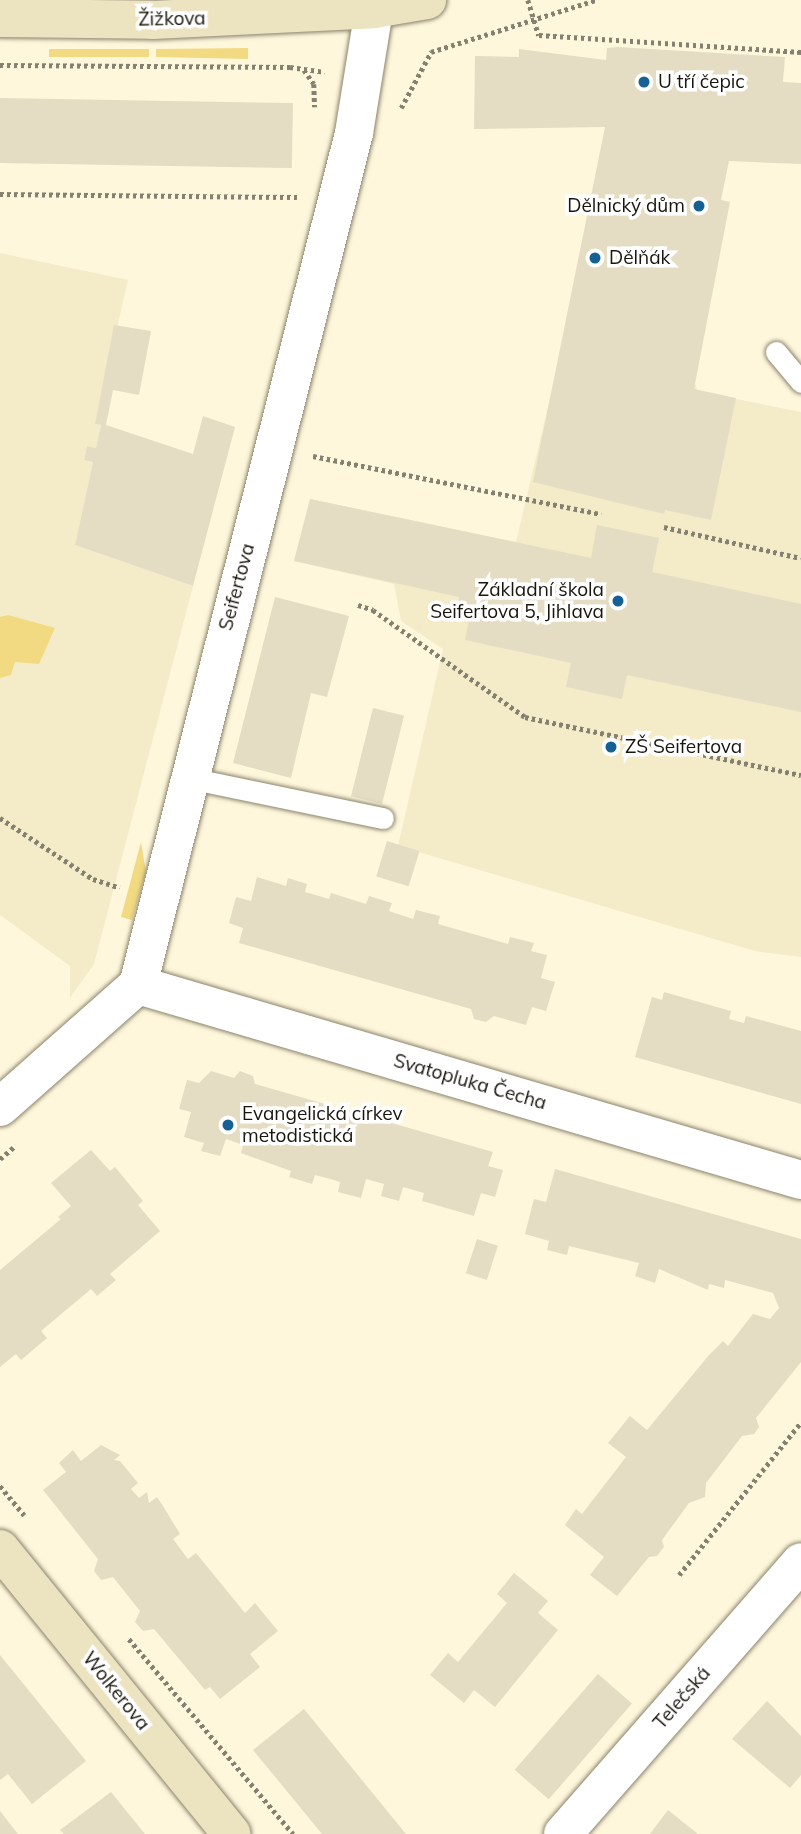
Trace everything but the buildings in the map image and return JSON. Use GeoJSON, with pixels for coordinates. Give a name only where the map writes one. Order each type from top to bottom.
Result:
{"type":"FeatureCollection","features":[{"type":"Feature","properties":{"kind":"main road","name":"Žižkova"},"geometry":{"type":"LineString","coordinates":[[0,18],[153,20],[374,9],[427,0]]}},
{"type":"Feature","properties":{"kind":"main road","name":"Wolkerova"},"geometry":{"type":"LineString","coordinates":[[0,1549],[232,1834]]}},
{"type":"Feature","properties":{"kind":"street","name":"Seifertova"},"geometry":{"type":"LineString","coordinates":[[138,985],[354,133],[374,9]]}},
{"type":"Feature","properties":{"kind":"street"},"geometry":{"type":"LineString","coordinates":[[0,1107],[138,985]]}},
{"type":"Feature","properties":{"kind":"street","name":"Svatopluka Čecha"},"geometry":{"type":"LineString","coordinates":[[138,985],[790,1174]]}},
{"type":"Feature","properties":{"kind":"street","name":"Telečská"},"geometry":{"type":"LineString","coordinates":[[563,1834],[801,1562]]}},
{"type":"Feature","properties":{"kind":"lane"},"geometry":{"type":"LineString","coordinates":[[776,352],[801,382]]}},
{"type":"Feature","properties":{"kind":"lane"},"geometry":{"type":"LineString","coordinates":[[189,778],[383,818]]}},
{"type":"Feature","properties":{"kind":"path"},"geometry":{"type":"LineString","coordinates":[[528,0],[539,35],[801,52]]}},
{"type":"Feature","properties":{"kind":"path"},"geometry":{"type":"LineString","coordinates":[[413,80],[431,52],[446,44],[596,0]]}},
{"type":"Feature","properties":{"kind":"path"},"geometry":{"type":"LineString","coordinates":[[0,65],[304,70]]}},
{"type":"Feature","properties":{"kind":"path"},"geometry":{"type":"LineString","coordinates":[[0,194],[299,197]]}},
{"type":"Feature","properties":{"kind":"path"},"geometry":{"type":"LineString","coordinates":[[309,455],[601,514]]}},
{"type":"Feature","properties":{"kind":"path"},"geometry":{"type":"LineString","coordinates":[[664,527],[801,558]]}},
{"type":"Feature","properties":{"kind":"path"},"geometry":{"type":"LineString","coordinates":[[358,605],[373,610],[525,717],[801,775]]}},
{"type":"Feature","properties":{"kind":"path"},"geometry":{"type":"LineString","coordinates":[[0,818],[93,879],[120,888],[117,900]]}},
{"type":"Feature","properties":{"kind":"path"},"geometry":{"type":"LineString","coordinates":[[679,1575],[801,1422]]}},
{"type":"Feature","properties":{"kind":"path"},"geometry":{"type":"LineString","coordinates":[[0,1486],[27,1518]]}},
{"type":"Feature","properties":{"kind":"path"},"geometry":{"type":"LineString","coordinates":[[124,1634],[293,1834]]}},
{"type":"Feature","properties":{"kind":"shaded area"},"geometry":{"type":"Polygon","coordinates":[[[248,48],[248,59],[156,57],[156,49],[248,48]]]}},
{"type":"Feature","properties":{"kind":"shaded area"},"geometry":{"type":"Polygon","coordinates":[[[49,49],[149,49],[149,57],[49,57],[49,49]]]}},
{"type":"Feature","properties":{"kind":"shaded area"},"geometry":{"type":"Polygon","coordinates":[[[0,253],[128,280],[95,424],[101,425],[96,448],[87,446],[84,460],[93,462],[75,545],[193,586],[94,964],[70,998],[70,966],[0,915],[0,253]]]}},
{"type":"Feature","properties":{"kind":"shaded area","name":"ZŠ Seifertova"},"geometry":{"type":"Polygon","coordinates":[[[559,360],[696,385],[697,391],[801,412],[801,957],[755,951],[398,846],[443,649],[401,621],[394,584],[294,561],[310,499],[516,542],[559,360]]]}},
{"type":"Feature","properties":{"kind":"shaded area"},"geometry":{"type":"Polygon","coordinates":[[[8,615],[55,628],[39,664],[15,662],[11,675],[0,678],[0,617],[8,615]]]}},
{"type":"Feature","properties":{"kind":"shaded area"},"geometry":{"type":"Polygon","coordinates":[[[141,842],[146,872],[132,920],[121,917],[141,842]]]}},
{"type":"Feature","properties":{"kind":"place","name":"U tří čepic"},"geometry":{"type":"Point","coordinates":[644,82]}},
{"type":"Feature","properties":{"kind":"place","name":"Dělnický dům"},"geometry":{"type":"Point","coordinates":[699,206]}},
{"type":"Feature","properties":{"kind":"place","name":"Dělňák"},"geometry":{"type":"Point","coordinates":[595,258]}},
{"type":"Feature","properties":{"kind":"place","name":"Základní škola Seifertova 5, Jihlava"},"geometry":{"type":"Point","coordinates":[618,601]}},
{"type":"Feature","properties":{"kind":"place","name":"ZŠ Seifertova"},"geometry":{"type":"Point","coordinates":[611,747]}},
{"type":"Feature","properties":{"kind":"place","name":"Evangelická církev metodistická"},"geometry":{"type":"Point","coordinates":[228,1125]}}]}
